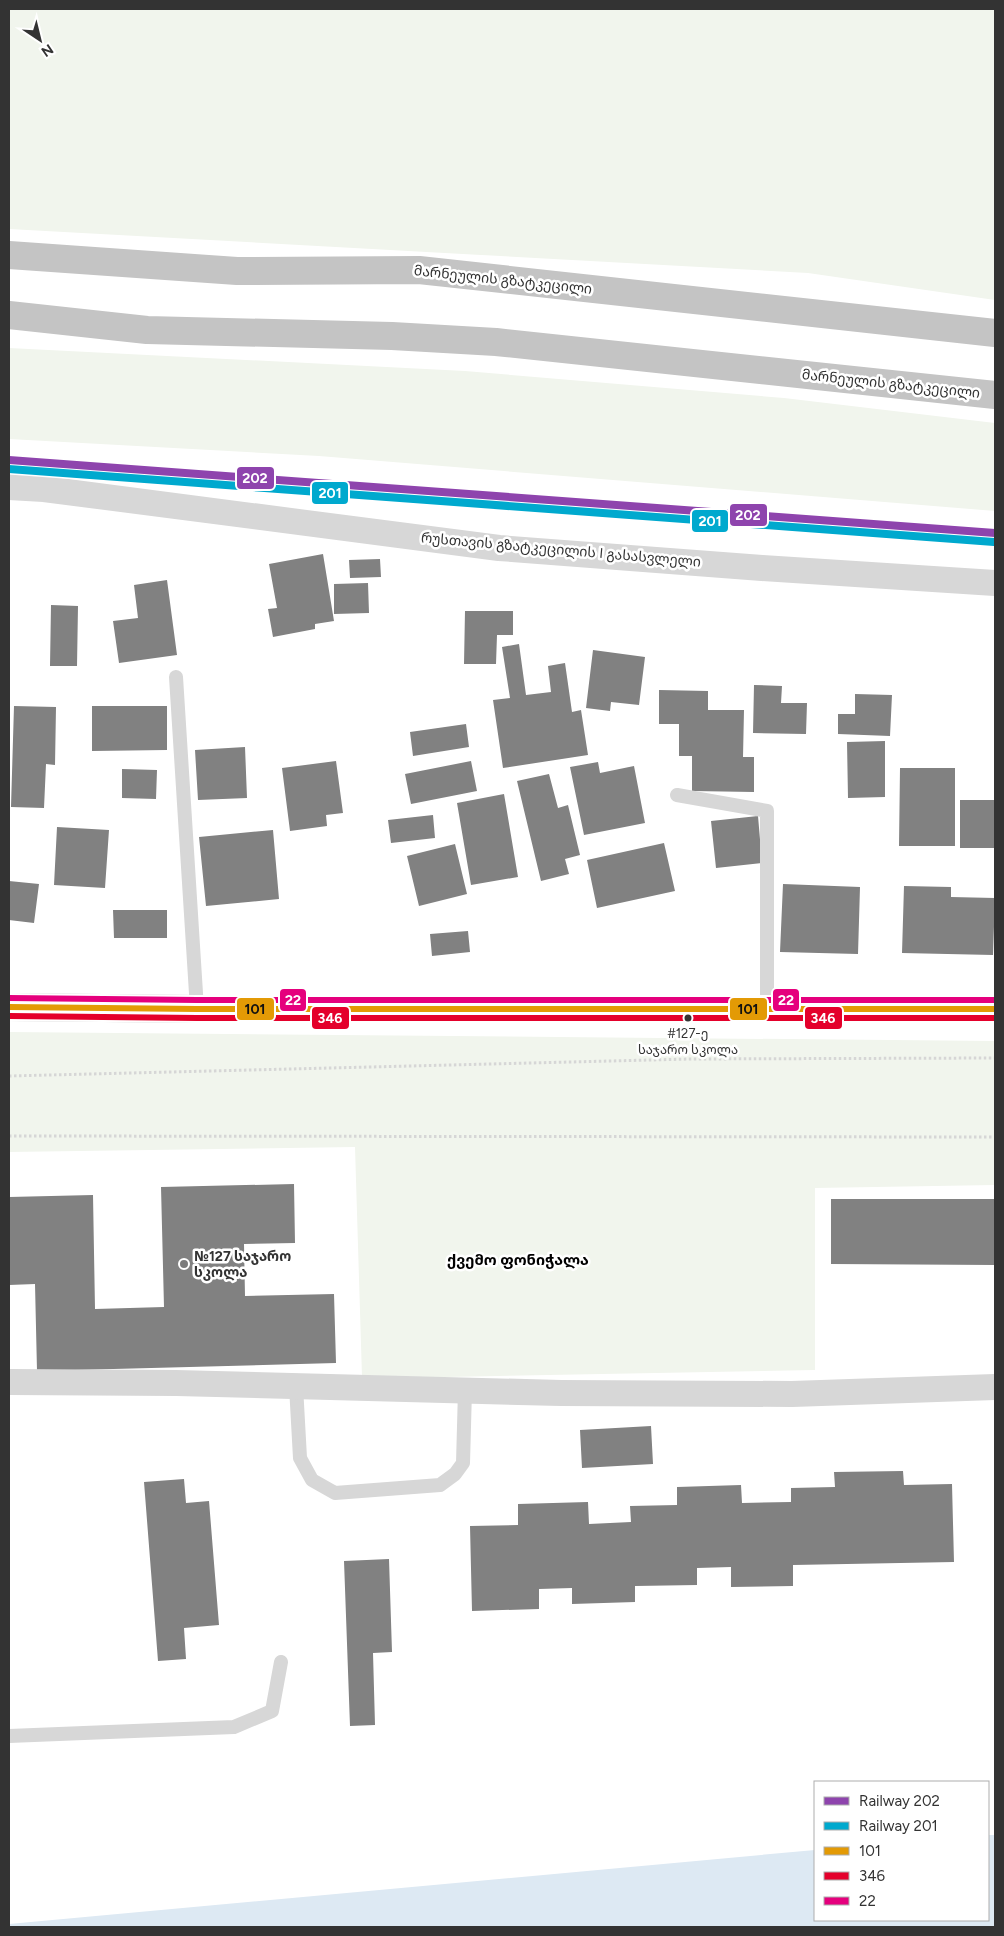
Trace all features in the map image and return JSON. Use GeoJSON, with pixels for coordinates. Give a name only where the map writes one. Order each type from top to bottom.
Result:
{"type":"FeatureCollection","features":[{"type":"Feature","properties":{"kind":"highway","name":"მარნეულის გზატკეცილი"},"geometry":{"type":"LineString","coordinates":[[9,255],[237,271],[419,270],[995,333]]}},
{"type":"Feature","properties":{"kind":"highway","name":"მარნეულის გზატკეცილი"},"geometry":{"type":"LineString","coordinates":[[9,315],[147,330],[392,336],[496,342],[995,395]]}},
{"type":"Feature","properties":{"kind":"highway"},"geometry":{"type":"LineString","coordinates":[[9,1007],[197,1009],[995,1009]]}},
{"type":"Feature","properties":{"kind":"street","name":"რუსთავის გზატკეცილის I გასასვლელი"},"geometry":{"type":"LineString","coordinates":[[9,487],[44,489],[499,548],[762,568],[995,582]]}},
{"type":"Feature","properties":{"kind":"street"},"geometry":{"type":"LineString","coordinates":[[9,1382],[176,1383],[561,1393],[792,1394],[995,1387]]}},
{"type":"Feature","properties":{"kind":"lane"},"geometry":{"type":"LineString","coordinates":[[176,677],[197,1009]]}},
{"type":"Feature","properties":{"kind":"lane"},"geometry":{"type":"LineString","coordinates":[[677,795],[768,811],[767,1009]]}},
{"type":"Feature","properties":{"kind":"lane"},"geometry":{"type":"LineString","coordinates":[[296,1386],[300,1458],[312,1480],[336,1494],[440,1485],[455,1474],[463,1463],[465,1390]]}},
{"type":"Feature","properties":{"kind":"lane"},"geometry":{"type":"LineString","coordinates":[[9,1736],[234,1727],[272,1711],[281,1662]]}},
{"type":"Feature","properties":{"kind":"path"},"geometry":{"type":"LineString","coordinates":[[9,1076],[689,1058],[995,1058]]}},
{"type":"Feature","properties":{"kind":"path"},"geometry":{"type":"LineString","coordinates":[[9,1136],[995,1137]]}},
{"type":"Feature","properties":{"kind":"shaded area"},"geometry":{"type":"Polygon","coordinates":[[[9,9],[995,9],[995,300],[808,273],[9,229],[9,9]]]}},
{"type":"Feature","properties":{"kind":"shaded area"},"geometry":{"type":"Polygon","coordinates":[[[9,348],[465,371],[784,398],[995,423],[995,511],[319,456],[9,439],[9,348]]]}},
{"type":"Feature","properties":{"kind":"shaded area"},"geometry":{"type":"Polygon","coordinates":[[[9,1032],[995,1041],[995,1185],[815,1188],[815,1370],[395,1378],[362,1377],[355,1147],[9,1152],[9,1032]]]}},
{"type":"Feature","properties":{"kind":"shaded area"},"geometry":{"type":"Polygon","coordinates":[[[989,1835],[995,1835],[995,1927],[9,1927],[9,1924],[814,1850],[814,1921],[989,1921],[989,1835]]]}},
{"type":"Feature","properties":{"kind":"building"},"geometry":{"type":"Polygon","coordinates":[[[323,554],[334,621],[315,624],[315,629],[273,637],[268,609],[277,608],[269,564],[323,554]]]}},
{"type":"Feature","properties":{"kind":"building"},"geometry":{"type":"Polygon","coordinates":[[[380,559],[381,577],[350,578],[349,560],[380,559]]]}},
{"type":"Feature","properties":{"kind":"building"},"geometry":{"type":"Polygon","coordinates":[[[167,580],[177,655],[119,663],[113,621],[138,618],[134,585],[167,580]]]}},
{"type":"Feature","properties":{"kind":"building"},"geometry":{"type":"Polygon","coordinates":[[[368,583],[369,613],[334,614],[334,584],[368,583]]]}},
{"type":"Feature","properties":{"kind":"building"},"geometry":{"type":"Polygon","coordinates":[[[51,605],[78,606],[77,666],[50,666],[51,605]]]}},
{"type":"Feature","properties":{"kind":"building"},"geometry":{"type":"Polygon","coordinates":[[[465,611],[513,611],[513,635],[497,635],[496,664],[464,664],[465,611]]]}},
{"type":"Feature","properties":{"kind":"building"},"geometry":{"type":"Polygon","coordinates":[[[519,644],[526,695],[551,692],[548,666],[565,663],[572,712],[581,710],[588,755],[503,768],[493,700],[510,698],[502,647],[519,644]]]}},
{"type":"Feature","properties":{"kind":"building"},"geometry":{"type":"Polygon","coordinates":[[[593,650],[645,657],[639,705],[611,702],[610,711],[586,708],[593,650]]]}},
{"type":"Feature","properties":{"kind":"building"},"geometry":{"type":"Polygon","coordinates":[[[754,685],[782,686],[781,703],[807,703],[806,734],[753,733],[754,685]]]}},
{"type":"Feature","properties":{"kind":"building"},"geometry":{"type":"Polygon","coordinates":[[[659,690],[708,691],[708,710],[744,710],[743,757],[754,757],[754,792],[692,791],[692,756],[679,756],[679,724],[659,724],[659,690]]]}},
{"type":"Feature","properties":{"kind":"building"},"geometry":{"type":"Polygon","coordinates":[[[855,694],[892,695],[890,736],[838,734],[838,714],[855,714],[855,694]]]}},
{"type":"Feature","properties":{"kind":"building"},"geometry":{"type":"Polygon","coordinates":[[[14,706],[56,707],[55,765],[46,764],[44,808],[11,807],[14,706]]]}},
{"type":"Feature","properties":{"kind":"building"},"geometry":{"type":"Polygon","coordinates":[[[92,706],[167,706],[167,750],[92,751],[92,706]]]}},
{"type":"Feature","properties":{"kind":"building"},"geometry":{"type":"Polygon","coordinates":[[[466,724],[469,747],[413,756],[410,732],[466,724]]]}},
{"type":"Feature","properties":{"kind":"building"},"geometry":{"type":"Polygon","coordinates":[[[885,741],[885,797],[848,798],[847,742],[885,741]]]}},
{"type":"Feature","properties":{"kind":"building"},"geometry":{"type":"Polygon","coordinates":[[[245,747],[247,798],[198,800],[195,750],[245,747]]]}},
{"type":"Feature","properties":{"kind":"building"},"geometry":{"type":"Polygon","coordinates":[[[336,761],[343,813],[326,815],[327,826],[290,831],[282,768],[336,761]]]}},
{"type":"Feature","properties":{"kind":"building"},"geometry":{"type":"Polygon","coordinates":[[[471,761],[477,791],[411,804],[405,774],[471,761]]]}},
{"type":"Feature","properties":{"kind":"building"},"geometry":{"type":"Polygon","coordinates":[[[598,762],[600,773],[634,766],[645,823],[584,835],[570,767],[598,762]]]}},
{"type":"Feature","properties":{"kind":"building"},"geometry":{"type":"Polygon","coordinates":[[[900,768],[955,768],[955,846],[899,846],[900,768]]]}},
{"type":"Feature","properties":{"kind":"building"},"geometry":{"type":"Polygon","coordinates":[[[122,769],[157,770],[156,799],[122,798],[122,769]]]}},
{"type":"Feature","properties":{"kind":"building"},"geometry":{"type":"Polygon","coordinates":[[[549,774],[558,808],[568,805],[580,855],[565,859],[569,874],[541,881],[517,781],[549,774]]]}},
{"type":"Feature","properties":{"kind":"building"},"geometry":{"type":"Polygon","coordinates":[[[504,794],[518,877],[471,885],[457,803],[504,794]]]}},
{"type":"Feature","properties":{"kind":"building"},"geometry":{"type":"Polygon","coordinates":[[[960,800],[995,800],[995,848],[960,848],[960,800]]]}},
{"type":"Feature","properties":{"kind":"building"},"geometry":{"type":"Polygon","coordinates":[[[433,815],[435,838],[391,843],[388,820],[433,815]]]}},
{"type":"Feature","properties":{"kind":"building"},"geometry":{"type":"Polygon","coordinates":[[[758,816],[762,863],[716,868],[711,821],[758,816]]]}},
{"type":"Feature","properties":{"kind":"building"},"geometry":{"type":"Polygon","coordinates":[[[57,827],[109,830],[105,888],[54,885],[57,827]]]}},
{"type":"Feature","properties":{"kind":"building"},"geometry":{"type":"Polygon","coordinates":[[[273,830],[279,899],[206,906],[199,837],[273,830]]]}},
{"type":"Feature","properties":{"kind":"building"},"geometry":{"type":"Polygon","coordinates":[[[664,843],[675,891],[597,908],[587,860],[664,843]]]}},
{"type":"Feature","properties":{"kind":"building"},"geometry":{"type":"Polygon","coordinates":[[[455,844],[467,894],[419,906],[407,856],[455,844]]]}},
{"type":"Feature","properties":{"kind":"building"},"geometry":{"type":"Polygon","coordinates":[[[9,881],[39,884],[34,923],[9,920],[9,881]]]}},
{"type":"Feature","properties":{"kind":"building"},"geometry":{"type":"Polygon","coordinates":[[[783,884],[860,887],[858,954],[780,952],[783,884]]]}},
{"type":"Feature","properties":{"kind":"building"},"geometry":{"type":"Polygon","coordinates":[[[904,886],[951,887],[951,897],[995,898],[993,955],[902,953],[904,886]]]}},
{"type":"Feature","properties":{"kind":"building"},"geometry":{"type":"Polygon","coordinates":[[[113,910],[167,910],[167,938],[114,938],[113,910]]]}},
{"type":"Feature","properties":{"kind":"building"},"geometry":{"type":"Polygon","coordinates":[[[468,931],[470,952],[432,956],[430,934],[468,931]]]}},
{"type":"Feature","properties":{"kind":"building"},"geometry":{"type":"Polygon","coordinates":[[[294,1184],[295,1243],[244,1244],[245,1296],[334,1294],[336,1363],[37,1371],[35,1284],[9,1285],[9,1197],[93,1195],[95,1309],[164,1307],[161,1187],[294,1184]]]}},
{"type":"Feature","properties":{"kind":"building"},"geometry":{"type":"Polygon","coordinates":[[[831,1199],[995,1199],[995,1265],[831,1264],[831,1199]]]}},
{"type":"Feature","properties":{"kind":"building"},"geometry":{"type":"Polygon","coordinates":[[[651,1426],[653,1464],[582,1468],[580,1430],[651,1426]]]}},
{"type":"Feature","properties":{"kind":"building"},"geometry":{"type":"Polygon","coordinates":[[[903,1471],[904,1485],[952,1484],[954,1562],[793,1565],[793,1586],[731,1587],[731,1567],[697,1568],[697,1585],[635,1586],[635,1602],[572,1604],[572,1588],[539,1589],[539,1609],[472,1611],[470,1526],[518,1525],[518,1504],[588,1502],[589,1524],[631,1522],[630,1506],[677,1505],[677,1487],[741,1485],[742,1503],[791,1502],[791,1488],[835,1487],[834,1472],[903,1471]]]}},
{"type":"Feature","properties":{"kind":"building"},"geometry":{"type":"Polygon","coordinates":[[[184,1479],[186,1503],[209,1501],[219,1625],[184,1628],[186,1659],[158,1661],[144,1482],[184,1479]]]}},
{"type":"Feature","properties":{"kind":"building"},"geometry":{"type":"Polygon","coordinates":[[[389,1559],[392,1652],[373,1653],[375,1725],[350,1726],[344,1561],[389,1559]]]}},
{"type":"Feature","properties":{"kind":"rail line","name":"202"},"geometry":{"type":"LineString","coordinates":[[9,460],[995,533]]}},
{"type":"Feature","properties":{"kind":"rail line","name":"201"},"geometry":{"type":"LineString","coordinates":[[9,469],[994,542]]}},
{"type":"Feature","properties":{"kind":"transit line","name":"22"},"geometry":{"type":"LineString","coordinates":[[9,998],[197,1000],[995,1000]]}},
{"type":"Feature","properties":{"kind":"transit line","name":"101"},"geometry":{"type":"LineString","coordinates":[[9,1007],[197,1009],[995,1009]]}},
{"type":"Feature","properties":{"kind":"transit line","name":"346"},"geometry":{"type":"LineString","coordinates":[[9,1016],[197,1018],[995,1018]]}},
{"type":"Feature","properties":{"kind":"place","name":"#127-ე საჯარო სკოლა"},"geometry":{"type":"Point","coordinates":[688,1018]}},
{"type":"Feature","properties":{"kind":"place","name":"№127 საჯარო სკოლა"},"geometry":{"type":"Point","coordinates":[184,1264]}},
{"type":"Feature","properties":{"kind":"district","name":"ქვემო ფონიჭალა"},"geometry":{"type":"Point","coordinates":[518,1260]}}]}
